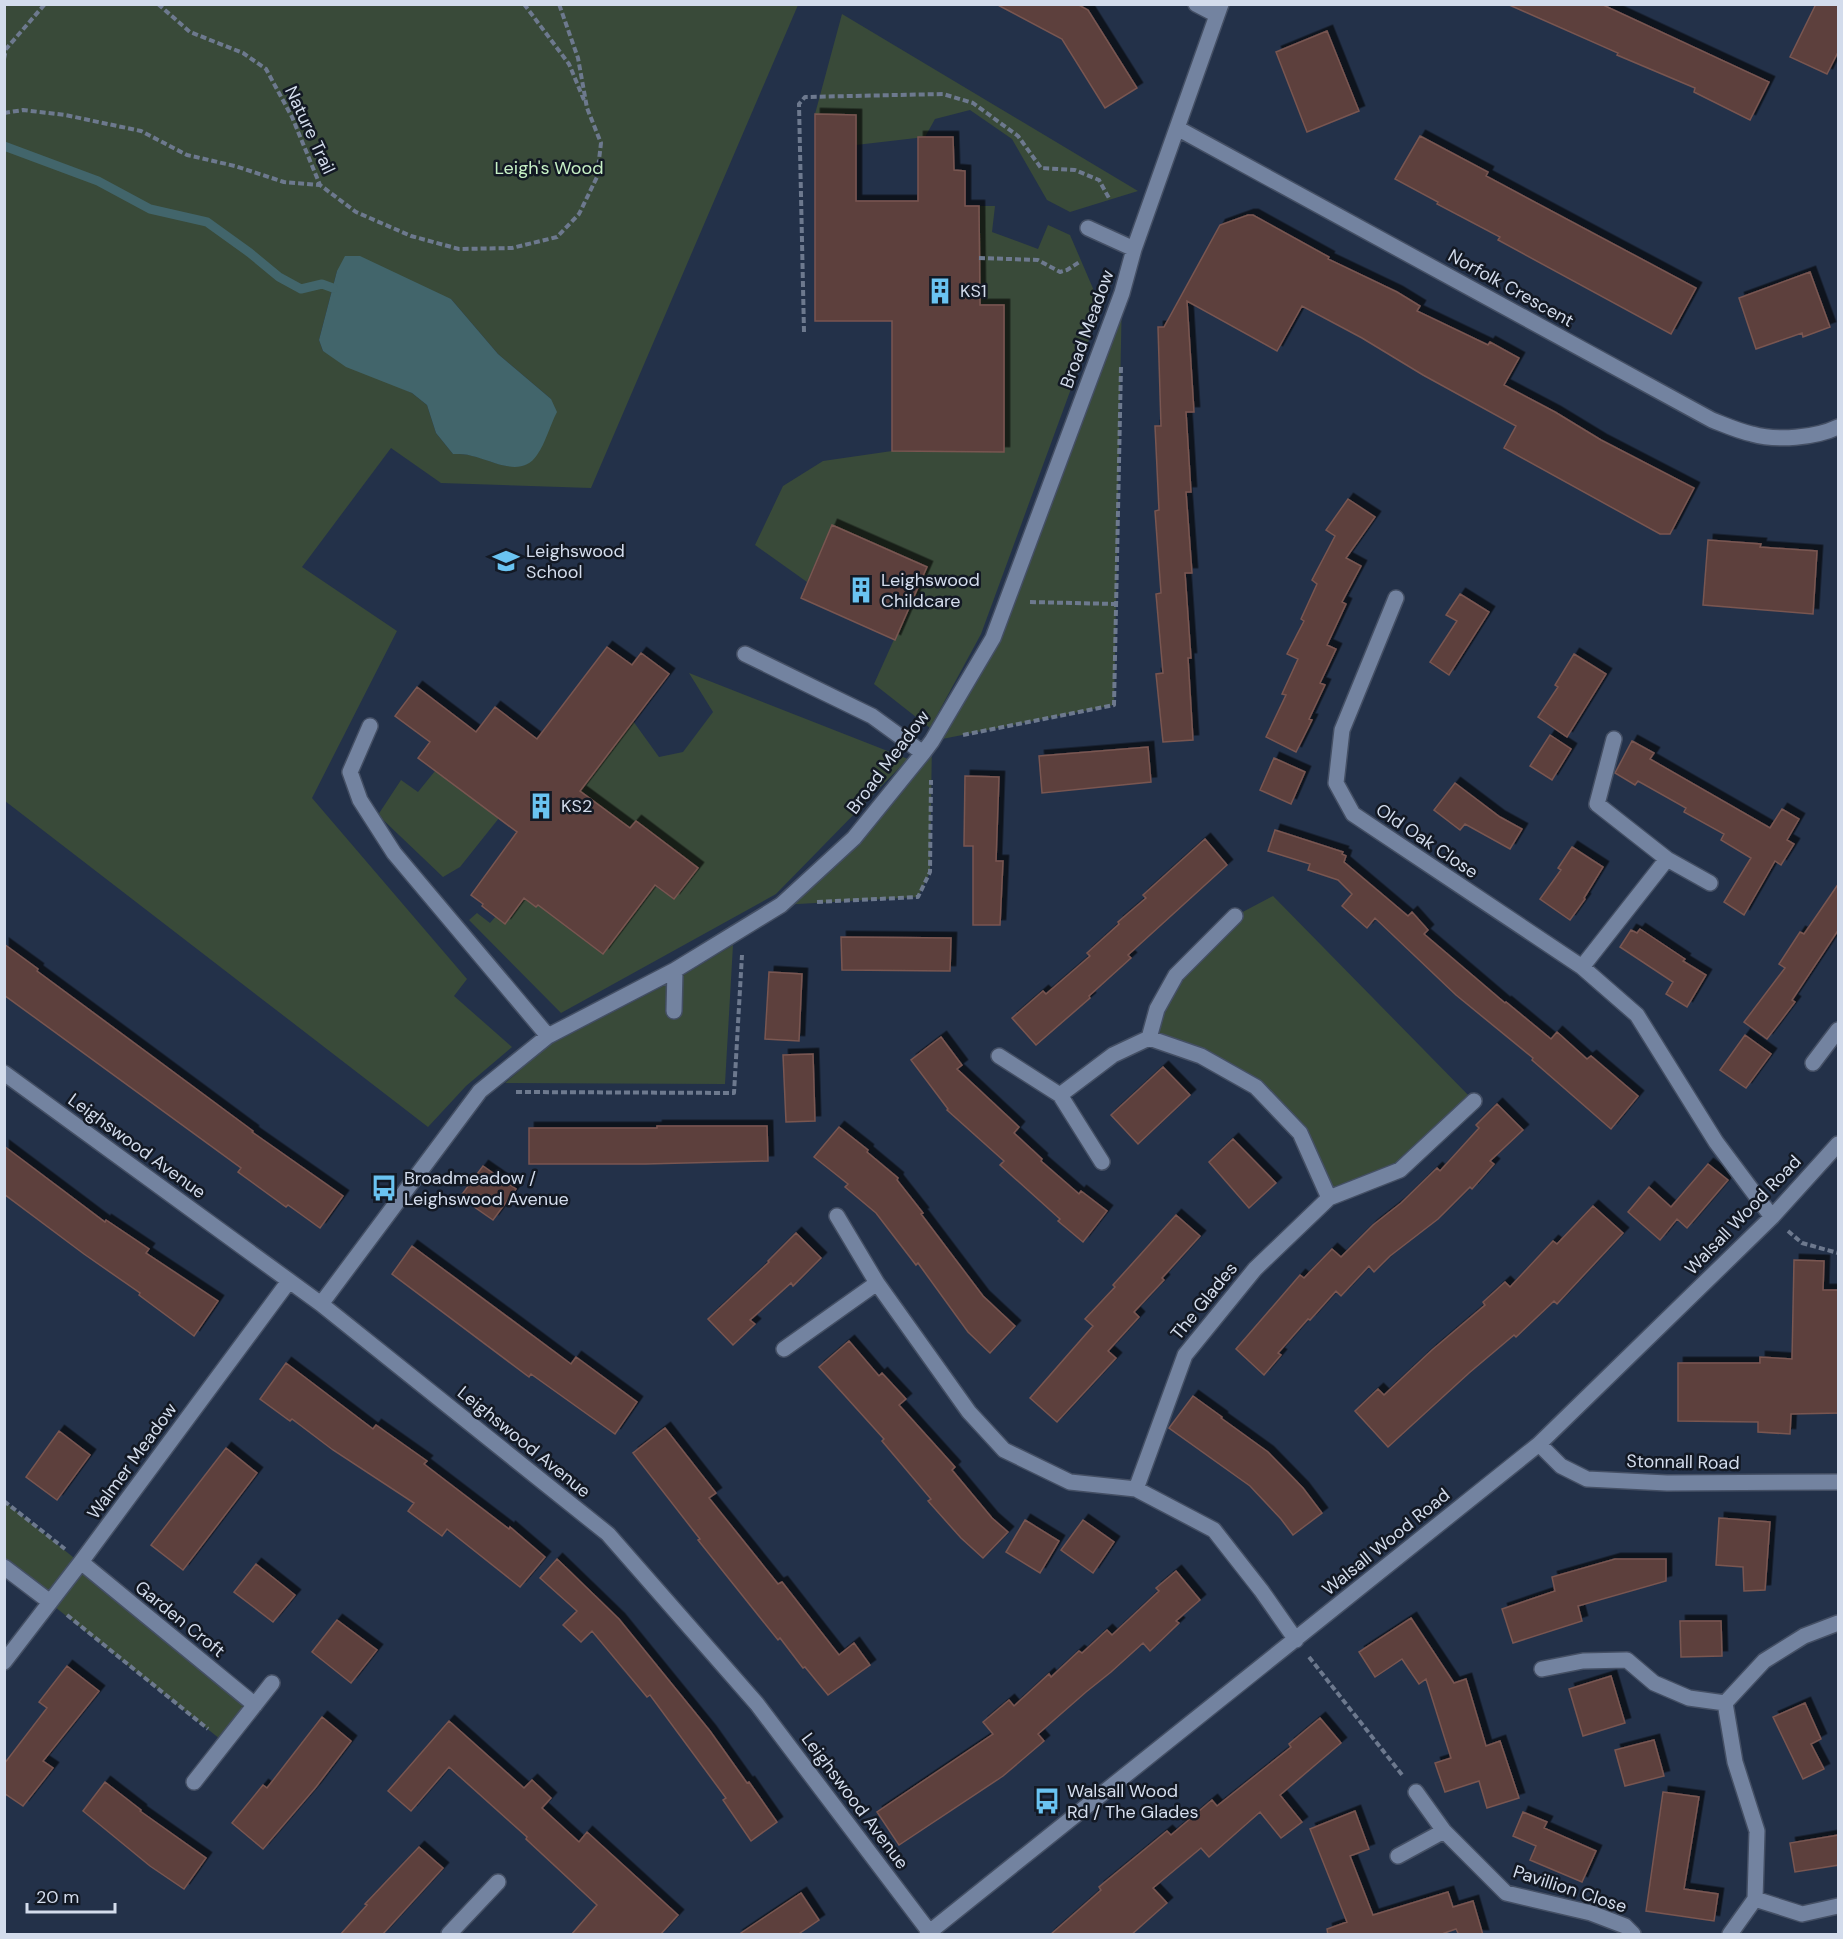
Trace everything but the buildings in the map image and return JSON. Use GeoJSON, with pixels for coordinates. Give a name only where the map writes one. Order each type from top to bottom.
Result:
{"type":"FeatureCollection","features":[{"type":"Feature","properties":{"kind":"street"},"geometry":{"type":"LineString","coordinates":[[1196,4],[1219,10]]}},
{"type":"Feature","properties":{"kind":"street","name":"Broad Meadow"},"geometry":{"type":"LineString","coordinates":[[321,1304],[480,1091],[548,1036],[675,970],[781,904],[854,838],[927,747],[993,638],[1122,293],[1134,249],[1219,10]]}},
{"type":"Feature","properties":{"kind":"street","name":"Norfolk Crescent"},"geometry":{"type":"LineString","coordinates":[[1177,128],[1712,420],[1753,435],[1792,438],[1828,432],[1839,427]]}},
{"type":"Feature","properties":{"kind":"street"},"geometry":{"type":"LineString","coordinates":[[1088,228],[1134,249]]}},
{"type":"Feature","properties":{"kind":"street","name":"Old Oak Close"},"geometry":{"type":"LineString","coordinates":[[1396,598],[1342,729],[1336,783],[1353,814],[1582,967],[1636,1015],[1716,1142],[1772,1217]]}},
{"type":"Feature","properties":{"kind":"street"},"geometry":{"type":"LineString","coordinates":[[745,654],[872,716],[927,747]]}},
{"type":"Feature","properties":{"kind":"street"},"geometry":{"type":"LineString","coordinates":[[370,726],[350,772],[360,800],[394,853],[548,1036]]}},
{"type":"Feature","properties":{"kind":"street"},"geometry":{"type":"LineString","coordinates":[[1614,739],[1597,804],[1667,859],[1710,883]]}},
{"type":"Feature","properties":{"kind":"street"},"geometry":{"type":"LineString","coordinates":[[1582,967],[1667,859]]}},
{"type":"Feature","properties":{"kind":"street"},"geometry":{"type":"LineString","coordinates":[[1149,1038],[1157,1009],[1176,975],[1235,916]]}},
{"type":"Feature","properties":{"kind":"street"},"geometry":{"type":"LineString","coordinates":[[674,1011],[675,970]]}},
{"type":"Feature","properties":{"kind":"street"},"geometry":{"type":"LineString","coordinates":[[1814,1063],[1839,1030]]}},
{"type":"Feature","properties":{"kind":"street"},"geometry":{"type":"LineString","coordinates":[[1060,1095],[1113,1055],[1149,1038],[1201,1056],[1256,1087],[1300,1133],[1329,1198]]}},
{"type":"Feature","properties":{"kind":"street"},"geometry":{"type":"LineString","coordinates":[[999,1056],[1060,1095],[1102,1162]]}},
{"type":"Feature","properties":{"kind":"street","name":"Leighswood Avenue"},"geometry":{"type":"LineString","coordinates":[[4,1073],[321,1304],[608,1534],[757,1704],[929,1934]]}},
{"type":"Feature","properties":{"kind":"street","name":"The Glades"},"geometry":{"type":"LineString","coordinates":[[1136,1489],[1185,1355],[1255,1269],[1329,1198],[1400,1170],[1474,1101]]}},
{"type":"Feature","properties":{"kind":"street","name":"Walsall Wood Road"},"geometry":{"type":"LineString","coordinates":[[929,1934],[1539,1444],[1772,1217],[1839,1144]]}},
{"type":"Feature","properties":{"kind":"street"},"geometry":{"type":"LineString","coordinates":[[837,1216],[877,1283],[969,1412],[1004,1450],[1070,1482],[1136,1489],[1214,1530],[1261,1590],[1296,1640]]}},
{"type":"Feature","properties":{"kind":"street","name":"Walmer Meadow"},"geometry":{"type":"LineString","coordinates":[[4,1662],[289,1281]]}},
{"type":"Feature","properties":{"kind":"street"},"geometry":{"type":"LineString","coordinates":[[784,1349],[877,1283]]}},
{"type":"Feature","properties":{"kind":"street","name":"Stonnall Road"},"geometry":{"type":"LineString","coordinates":[[1539,1444],[1561,1466],[1587,1479],[1666,1483],[1839,1482]]}},
{"type":"Feature","properties":{"kind":"street","name":"Garden Croft"},"geometry":{"type":"LineString","coordinates":[[81,1562],[255,1705]]}},
{"type":"Feature","properties":{"kind":"street"},"geometry":{"type":"LineString","coordinates":[[4,1567],[50,1602]]}},
{"type":"Feature","properties":{"kind":"street"},"geometry":{"type":"LineString","coordinates":[[1725,1703],[1764,1661],[1804,1636],[1839,1623]]}},
{"type":"Feature","properties":{"kind":"street"},"geometry":{"type":"LineString","coordinates":[[1542,1669],[1582,1661],[1627,1660],[1654,1683],[1689,1698],[1725,1703]]}},
{"type":"Feature","properties":{"kind":"street"},"geometry":{"type":"LineString","coordinates":[[194,1782],[272,1683]]}},
{"type":"Feature","properties":{"kind":"street"},"geometry":{"type":"LineString","coordinates":[[1725,1703],[1735,1762],[1756,1831],[1755,1899],[1730,1935]]}},
{"type":"Feature","properties":{"kind":"street","name":"Pavillion Close"},"geometry":{"type":"LineString","coordinates":[[1416,1792],[1444,1831],[1506,1893],[1591,1913],[1625,1926],[1633,1935]]}},
{"type":"Feature","properties":{"kind":"street"},"geometry":{"type":"LineString","coordinates":[[1398,1856],[1444,1831]]}},
{"type":"Feature","properties":{"kind":"street"},"geometry":{"type":"LineString","coordinates":[[449,1935],[498,1882]]}},
{"type":"Feature","properties":{"kind":"street"},"geometry":{"type":"LineString","coordinates":[[1755,1899],[1802,1914],[1839,1906]]}},
{"type":"Feature","properties":{"kind":"path"},"geometry":{"type":"LineString","coordinates":[[4,59],[6,49],[45,4]]}},
{"type":"Feature","properties":{"kind":"path","name":"Nature Trail"},"geometry":{"type":"LineString","coordinates":[[158,4],[190,32],[243,53],[266,69],[292,117],[320,185],[356,212],[411,236],[459,249],[512,248],[557,237],[579,214],[597,177],[601,143],[587,108],[578,58],[559,4]]}},
{"type":"Feature","properties":{"kind":"path"},"geometry":{"type":"LineString","coordinates":[[524,4],[569,64],[587,108]]}},
{"type":"Feature","properties":{"kind":"path"},"geometry":{"type":"LineString","coordinates":[[804,332],[799,104],[805,97],[943,94],[973,103],[1018,136],[1041,168],[1075,170],[1099,180],[1110,200]]}},
{"type":"Feature","properties":{"kind":"path"},"geometry":{"type":"LineString","coordinates":[[4,112],[23,110],[66,115],[141,131],[187,155],[235,166],[284,182],[320,185]]}},
{"type":"Feature","properties":{"kind":"path"},"geometry":{"type":"LineString","coordinates":[[979,258],[1038,260],[1060,272],[1081,261]]}},
{"type":"Feature","properties":{"kind":"path"},"geometry":{"type":"LineString","coordinates":[[781,904],[918,897],[930,872],[927,747],[1114,705],[1121,365]]}},
{"type":"Feature","properties":{"kind":"path"},"geometry":{"type":"LineString","coordinates":[[1007,602],[1116,604]]}},
{"type":"Feature","properties":{"kind":"path"},"geometry":{"type":"LineString","coordinates":[[480,1091],[734,1093],[743,927]]}},
{"type":"Feature","properties":{"kind":"path"},"geometry":{"type":"LineString","coordinates":[[1772,1217],[1802,1243],[1839,1253]]}},
{"type":"Feature","properties":{"kind":"path"},"geometry":{"type":"LineString","coordinates":[[4,1501],[81,1562]]}},
{"type":"Feature","properties":{"kind":"path"},"geometry":{"type":"LineString","coordinates":[[50,1602],[225,1743]]}},
{"type":"Feature","properties":{"kind":"path"},"geometry":{"type":"LineString","coordinates":[[1296,1640],[1416,1792]]}},
{"type":"Feature","properties":{"kind":"green space","name":"Leigh's Wood"},"geometry":{"type":"Polygon","coordinates":[[[4,5],[798,5],[591,488],[441,483],[391,448],[302,567],[397,631],[312,798],[467,979],[454,996],[512,1047],[466,1086],[428,1127],[5,801],[4,5]],[[337,271],[319,340],[323,351],[412,393],[427,405],[436,433],[453,454],[471,455],[503,465],[525,465],[551,399],[498,354],[451,299],[337,271]]]}},
{"type":"Feature","properties":{"kind":"green space"},"geometry":{"type":"Polygon","coordinates":[[[842,14],[1138,191],[1070,212],[1047,200],[1012,139],[970,110],[935,119],[925,137],[856,145],[856,115],[815,114],[842,14]]]}},
{"type":"Feature","properties":{"kind":"green space"},"geometry":{"type":"Polygon","coordinates":[[[979,206],[995,206],[992,232],[1038,249],[1048,225],[1070,235],[1101,307],[981,634],[930,728],[874,684],[927,566],[832,525],[807,582],[755,545],[783,486],[823,461],[892,451],[1004,451],[1004,305],[971,305],[979,278],[979,206]]]}},
{"type":"Feature","properties":{"kind":"green space"},"geometry":{"type":"Polygon","coordinates":[[[1122,293],[1114,705],[932,741],[930,872],[918,897],[781,905],[854,838],[923,753],[993,638],[1122,293]]]}},
{"type":"Feature","properties":{"kind":"green space"},"geometry":{"type":"Polygon","coordinates":[[[689,673],[908,759],[776,894],[561,1013],[469,920],[477,913],[490,923],[496,916],[505,924],[524,898],[536,907],[570,862],[603,953],[655,886],[674,899],[698,867],[636,821],[630,828],[580,791],[633,721],[659,757],[683,752],[713,712],[689,673]]]}},
{"type":"Feature","properties":{"kind":"green space"},"geometry":{"type":"Polygon","coordinates":[[[435,771],[499,818],[460,867],[443,877],[378,815],[401,780],[418,792],[435,771]]]}},
{"type":"Feature","properties":{"kind":"green space"},"geometry":{"type":"Polygon","coordinates":[[[1273,896],[1474,1101],[1400,1170],[1329,1198],[1300,1133],[1256,1087],[1149,1038],[1157,1009],[1235,916],[1273,896]]]}},
{"type":"Feature","properties":{"kind":"green space"},"geometry":{"type":"Polygon","coordinates":[[[733,945],[725,1084],[505,1083],[549,1045],[677,979],[733,945]]]}},
{"type":"Feature","properties":{"kind":"green space"},"geometry":{"type":"Polygon","coordinates":[[[4,1501],[255,1705],[225,1743],[5,1567],[4,1501]]]}},
{"type":"Feature","properties":{"kind":"shaded area"},"geometry":{"type":"Polygon","coordinates":[[[345,256],[360,256],[451,299],[498,354],[551,399],[557,412],[540,450],[530,462],[515,467],[467,455],[453,454],[436,433],[427,405],[412,393],[346,367],[323,351],[319,340],[337,271],[345,256]]]}},
{"type":"Feature","properties":{"kind":"waterway"},"geometry":{"type":"LineString","coordinates":[[4,146],[98,181],[150,209],[207,222],[279,277],[301,289],[322,284],[333,288]]}},
{"type":"Feature","properties":{"kind":"place","name":"KS1"},"geometry":{"type":"Point","coordinates":[940,291]}},
{"type":"Feature","properties":{"kind":"place","name":"Leighswood School"},"geometry":{"type":"Point","coordinates":[506,561]}},
{"type":"Feature","properties":{"kind":"place","name":"Leighswood Childcare"},"geometry":{"type":"Point","coordinates":[861,590]}},
{"type":"Feature","properties":{"kind":"place","name":"KS2"},"geometry":{"type":"Point","coordinates":[541,806]}},
{"type":"Feature","properties":{"kind":"place","name":"Broadmeadow / Leighswood Avenue"},"geometry":{"type":"Point","coordinates":[384,1188]}},
{"type":"Feature","properties":{"kind":"place","name":"Walsall Wood Rd / The Glades"},"geometry":{"type":"Point","coordinates":[1047,1801]}}]}
